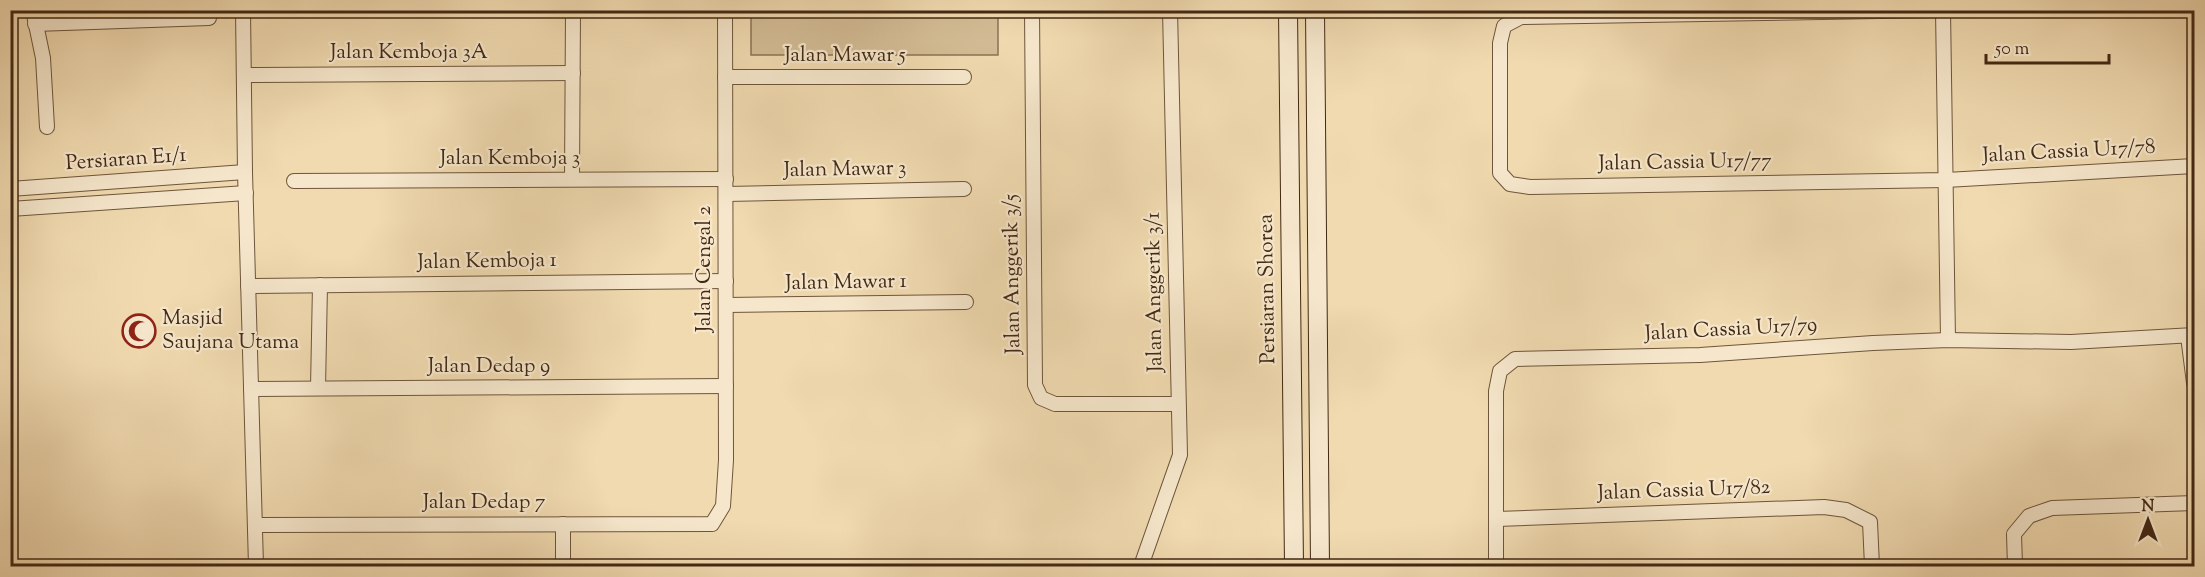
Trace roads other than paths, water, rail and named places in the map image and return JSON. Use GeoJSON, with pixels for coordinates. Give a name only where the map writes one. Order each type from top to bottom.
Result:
{"type":"FeatureCollection","features":[{"type":"Feature","properties":{"kind":"main road","name":"Persiaran Shorea"},"geometry":{"type":"LineString","coordinates":[[1288,10],[1294,567]]}},
{"type":"Feature","properties":{"kind":"main road"},"geometry":{"type":"LineString","coordinates":[[1315,10],[1318,563]]}},
{"type":"Feature","properties":{"kind":"street"},"geometry":{"type":"LineString","coordinates":[[243,10],[256,567]]}},
{"type":"Feature","properties":{"kind":"street"},"geometry":{"type":"LineString","coordinates":[[572,180],[573,10]]}},
{"type":"Feature","properties":{"kind":"street","name":"Jalan Cengal 2"},"geometry":{"type":"LineString","coordinates":[[712,524],[723,506],[726,460],[725,10]]}},
{"type":"Feature","properties":{"kind":"street","name":"Jalan Anggerik 3/5"},"geometry":{"type":"LineString","coordinates":[[1032,10],[1035,385],[1041,398],[1055,404],[1178,404]]}},
{"type":"Feature","properties":{"kind":"street","name":"Jalan Anggerik 3/1"},"geometry":{"type":"LineString","coordinates":[[1141,567],[1180,454],[1170,10]]}},
{"type":"Feature","properties":{"kind":"street","name":"Jalan Cassia U17/77"},"geometry":{"type":"LineString","coordinates":[[1938,10],[1521,17],[1504,26],[1500,43],[1500,173],[1510,184],[1530,187],[1946,180]]}},
{"type":"Feature","properties":{"kind":"street"},"geometry":{"type":"LineString","coordinates":[[1943,10],[1948,340]]}},
{"type":"Feature","properties":{"kind":"street"},"geometry":{"type":"LineString","coordinates":[[47,127],[43,58],[34,17],[209,18]]}},
{"type":"Feature","properties":{"kind":"street","name":"Jalan Kemboja 3A"},"geometry":{"type":"LineString","coordinates":[[245,75],[573,73]]}},
{"type":"Feature","properties":{"kind":"street","name":"Jalan Mawar 5"},"geometry":{"type":"LineString","coordinates":[[725,77],[964,77]]}},
{"type":"Feature","properties":{"kind":"street"},"geometry":{"type":"LineString","coordinates":[[2194,166],[2194,171]]}},
{"type":"Feature","properties":{"kind":"street","name":"Jalan Cassia U17/78"},"geometry":{"type":"LineString","coordinates":[[1946,180],[2194,166]]}},
{"type":"Feature","properties":{"kind":"street","name":"Persiaran E1/1"},"geometry":{"type":"LineString","coordinates":[[10,189],[245,172]]}},
{"type":"Feature","properties":{"kind":"street","name":"Jalan Kemboja 3"},"geometry":{"type":"LineString","coordinates":[[294,181],[726,179]]}},
{"type":"Feature","properties":{"kind":"street","name":"Jalan Mawar 3"},"geometry":{"type":"LineString","coordinates":[[726,194],[964,189]]}},
{"type":"Feature","properties":{"kind":"street"},"geometry":{"type":"LineString","coordinates":[[10,209],[246,193]]}},
{"type":"Feature","properties":{"kind":"street","name":"Jalan Kemboja 1"},"geometry":{"type":"LineString","coordinates":[[248,286],[726,281]]}},
{"type":"Feature","properties":{"kind":"street"},"geometry":{"type":"LineString","coordinates":[[318,388],[320,285]]}},
{"type":"Feature","properties":{"kind":"street","name":"Jalan Mawar 1"},"geometry":{"type":"LineString","coordinates":[[726,305],[966,302]]}},
{"type":"Feature","properties":{"kind":"street"},"geometry":{"type":"LineString","coordinates":[[2191,336],[2194,383]]}},
{"type":"Feature","properties":{"kind":"street","name":"Jalan Cassia U17/79"},"geometry":{"type":"LineString","coordinates":[[1497,519],[1496,391],[1500,371],[1515,359],[1700,355],[1948,340],[2071,342],[2191,336]]}},
{"type":"Feature","properties":{"kind":"street","name":"Jalan Dedap 9"},"geometry":{"type":"LineString","coordinates":[[251,389],[726,386]]}},
{"type":"Feature","properties":{"kind":"street"},"geometry":{"type":"LineString","coordinates":[[2015,567],[2014,534],[2029,516],[2052,508],[2194,503]]}},
{"type":"Feature","properties":{"kind":"street","name":"Jalan Cassia U17/82"},"geometry":{"type":"LineString","coordinates":[[1497,519],[1824,507],[1846,510],[1870,522],[1872,567]]}},
{"type":"Feature","properties":{"kind":"street"},"geometry":{"type":"LineString","coordinates":[[1496,567],[1497,519]]}},
{"type":"Feature","properties":{"kind":"street"},"geometry":{"type":"LineString","coordinates":[[563,524],[563,567]]}},
{"type":"Feature","properties":{"kind":"street","name":"Jalan Dedap 7"},"geometry":{"type":"LineString","coordinates":[[255,525],[712,524]]}},
{"type":"Feature","properties":{"kind":"place","name":"Masjid Saujana Utama"},"geometry":{"type":"Point","coordinates":[139,331]}}]}
